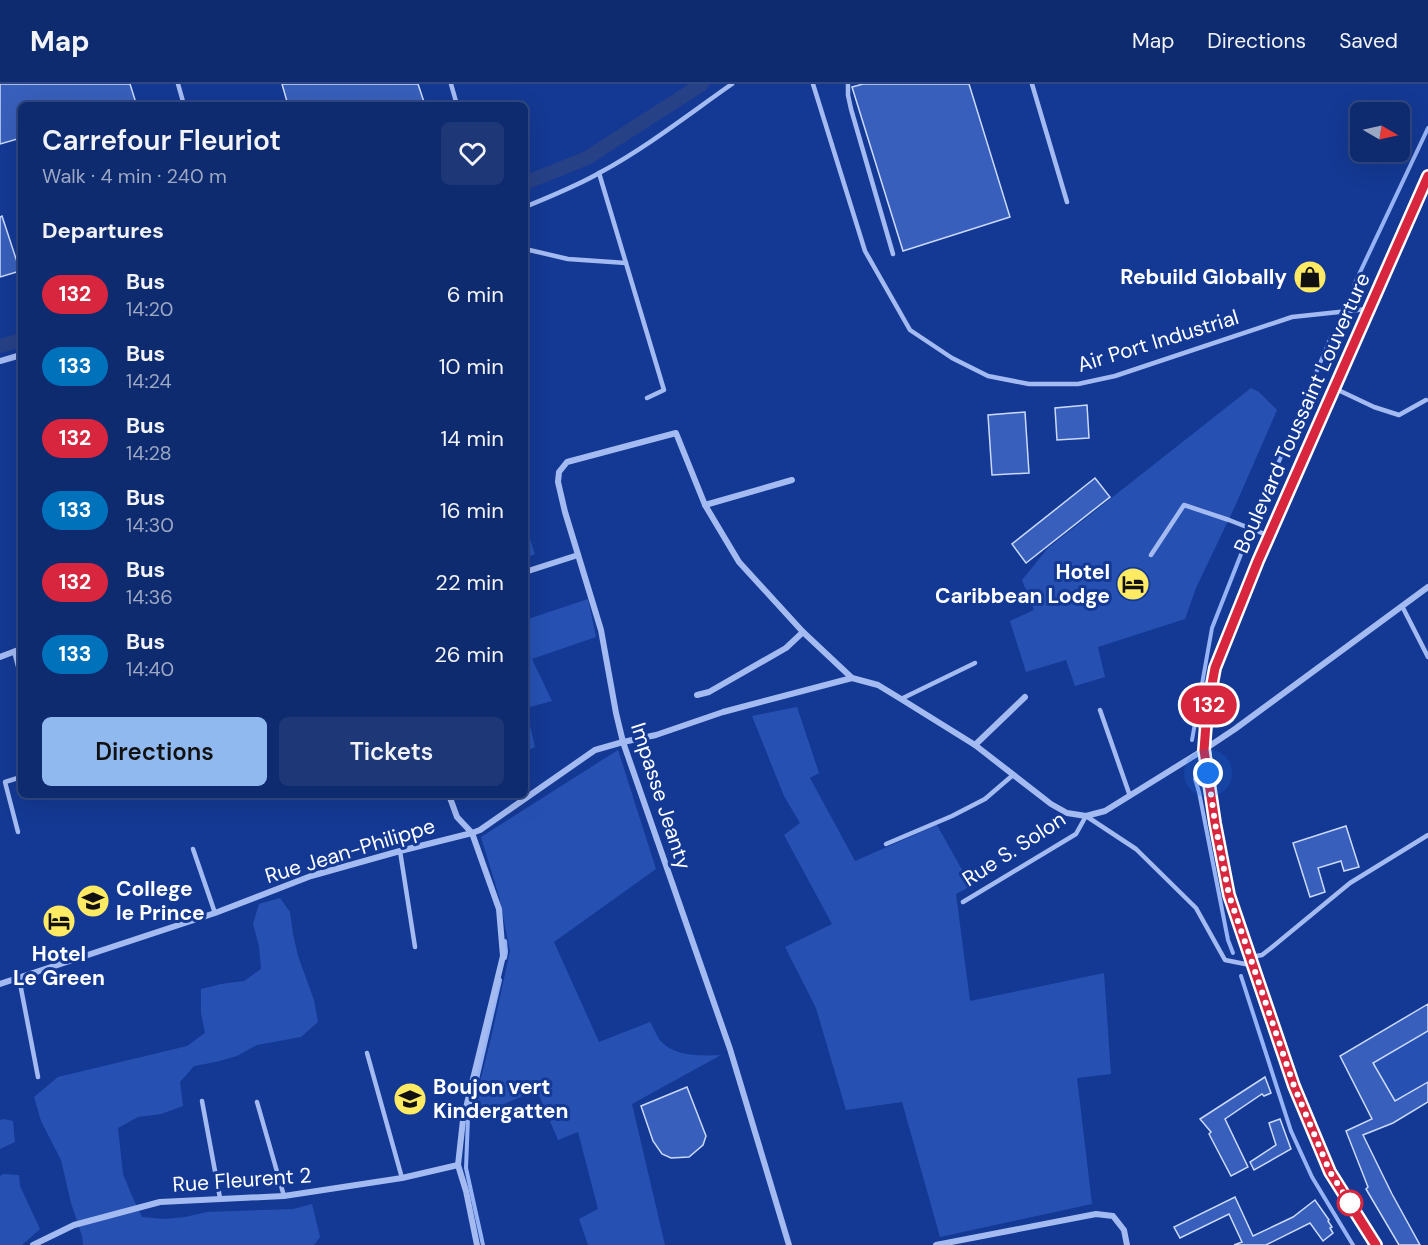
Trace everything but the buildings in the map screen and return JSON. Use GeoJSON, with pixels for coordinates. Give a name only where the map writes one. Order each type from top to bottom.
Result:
{"type":"FeatureCollection","features":[{"type":"Feature","properties":{"kind":"main road","name":"Boulevard Toussaint Louverture"},"geometry":{"type":"LineString","coordinates":[[1376,1245],[1330,1172],[1294,1086],[1229,895],[1204,750],[1207,711],[1215,668],[1269,537],[1428,176]]}},
{"type":"Feature","properties":{"kind":"street"},"geometry":{"type":"LineString","coordinates":[[0,361],[18,356]]}},
{"type":"Feature","properties":{"kind":"street","name":"Impasse Jeanty"},"geometry":{"type":"LineString","coordinates":[[705,505],[676,433],[567,462],[559,472],[558,482],[565,513],[601,630],[623,742],[730,1049],[789,1245]]}},
{"type":"Feature","properties":{"kind":"street"},"geometry":{"type":"LineString","coordinates":[[792,480],[705,505],[739,562],[802,632],[852,678],[878,685],[975,745],[1051,804],[1067,813],[1086,816]]}},
{"type":"Feature","properties":{"kind":"street"},"geometry":{"type":"LineString","coordinates":[[528,571],[578,555]]}},
{"type":"Feature","properties":{"kind":"street","name":"Rue S. Solon"},"geometry":{"type":"LineString","coordinates":[[1086,816],[1105,811],[1204,750],[1428,587]]}},
{"type":"Feature","properties":{"kind":"street"},"geometry":{"type":"LineString","coordinates":[[697,695],[709,692],[786,648],[802,632]]}},
{"type":"Feature","properties":{"kind":"street"},"geometry":{"type":"LineString","coordinates":[[0,657],[18,650]]}},
{"type":"Feature","properties":{"kind":"street","name":"Rue Jean-Philippe"},"geometry":{"type":"LineString","coordinates":[[528,797],[595,750],[656,735],[723,712],[852,678]]}},
{"type":"Feature","properties":{"kind":"street"},"geometry":{"type":"LineString","coordinates":[[975,745],[1025,697]]}},
{"type":"Feature","properties":{"kind":"street"},"geometry":{"type":"LineString","coordinates":[[450,798],[457,818],[472,833],[499,909],[503,956],[463,1120],[458,1165],[477,1245]]}},
{"type":"Feature","properties":{"kind":"street","name":"Rue Jean-Philippe"},"geometry":{"type":"LineString","coordinates":[[0,984],[215,913],[311,876],[472,833],[480,830],[526,798]]}},
{"type":"Feature","properties":{"kind":"street","name":"Rue Fleurent 2"},"geometry":{"type":"LineString","coordinates":[[33,1245],[74,1225],[160,1202],[284,1196],[402,1178],[458,1165]]}},
{"type":"Feature","properties":{"kind":"street"},"geometry":{"type":"LineString","coordinates":[[936,1245],[1096,1214],[1113,1216],[1124,1230],[1127,1245]]}},
{"type":"Feature","properties":{"kind":"lane"},"geometry":{"type":"LineString","coordinates":[[178,84],[183,102]]}},
{"type":"Feature","properties":{"kind":"lane"},"geometry":{"type":"LineString","coordinates":[[451,84],[456,102]]}},
{"type":"Feature","properties":{"kind":"lane"},"geometry":{"type":"LineString","coordinates":[[528,206],[555,195],[634,153],[732,84]]}},
{"type":"Feature","properties":{"kind":"lane","name":"Air Port Industrial"},"geometry":{"type":"LineString","coordinates":[[813,84],[865,251],[910,330],[952,358],[988,376],[1029,384],[1078,384],[1115,376],[1292,317],[1368,309]]}},
{"type":"Feature","properties":{"kind":"lane"},"geometry":{"type":"LineString","coordinates":[[848,84],[851,109],[893,254]]}},
{"type":"Feature","properties":{"kind":"lane"},"geometry":{"type":"LineString","coordinates":[[1032,84],[1067,202]]}},
{"type":"Feature","properties":{"kind":"lane"},"geometry":{"type":"LineString","coordinates":[[599,173],[664,390],[647,398]]}},
{"type":"Feature","properties":{"kind":"lane"},"geometry":{"type":"LineString","coordinates":[[528,250],[568,259],[626,263]]}},
{"type":"Feature","properties":{"kind":"lane"},"geometry":{"type":"LineString","coordinates":[[1334,388],[1374,407],[1399,415],[1426,400]]}},
{"type":"Feature","properties":{"kind":"lane"},"geometry":{"type":"LineString","coordinates":[[1150,555],[1184,505],[1229,520],[1269,537]]}},
{"type":"Feature","properties":{"kind":"lane"},"geometry":{"type":"LineString","coordinates":[[1402,606],[1428,657]]}},
{"type":"Feature","properties":{"kind":"lane"},"geometry":{"type":"LineString","coordinates":[[14,651],[18,666]]}},
{"type":"Feature","properties":{"kind":"lane"},"geometry":{"type":"LineString","coordinates":[[901,699],[975,663]]}},
{"type":"Feature","properties":{"kind":"lane"},"geometry":{"type":"LineString","coordinates":[[1100,710],[1130,796]]}},
{"type":"Feature","properties":{"kind":"lane"},"geometry":{"type":"LineString","coordinates":[[886,844],[985,800],[1013,775]]}},
{"type":"Feature","properties":{"kind":"lane"},"geometry":{"type":"LineString","coordinates":[[18,778],[5,782],[18,832]]}},
{"type":"Feature","properties":{"kind":"lane"},"geometry":{"type":"LineString","coordinates":[[1086,816],[1136,849],[1196,908],[1225,960],[1252,961],[1262,955],[1350,883],[1428,835]]}},
{"type":"Feature","properties":{"kind":"lane","name":"Rue S. Solon"},"geometry":{"type":"LineString","coordinates":[[963,902],[1076,834],[1086,816]]}},
{"type":"Feature","properties":{"kind":"lane"},"geometry":{"type":"LineString","coordinates":[[193,849],[215,913]]}},
{"type":"Feature","properties":{"kind":"lane"},"geometry":{"type":"LineString","coordinates":[[400,851],[415,947]]}},
{"type":"Feature","properties":{"kind":"lane"},"geometry":{"type":"LineString","coordinates":[[19,978],[38,1077]]}},
{"type":"Feature","properties":{"kind":"lane"},"geometry":{"type":"LineString","coordinates":[[367,1053],[402,1178]]}},
{"type":"Feature","properties":{"kind":"lane"},"geometry":{"type":"LineString","coordinates":[[202,1101],[220,1198]]}},
{"type":"Feature","properties":{"kind":"lane"},"geometry":{"type":"LineString","coordinates":[[257,1102],[284,1196]]}},
{"type":"Feature","properties":{"kind":"shaded area"},"geometry":{"type":"Polygon","coordinates":[[[1251,388],[1259,392],[1277,410],[1196,588],[1185,619],[1098,647],[1105,677],[1075,686],[1066,660],[1026,672],[1010,621],[1034,610],[1022,580],[1048,548],[1251,388]]]}},
{"type":"Feature","properties":{"kind":"shaded area"},"geometry":{"type":"Polygon","coordinates":[[[528,534],[535,554],[528,557],[528,534]]]}},
{"type":"Feature","properties":{"kind":"shaded area"},"geometry":{"type":"Polygon","coordinates":[[[588,599],[596,637],[532,659],[552,701],[528,707],[528,619],[588,599]]]}},
{"type":"Feature","properties":{"kind":"shaded area"},"geometry":{"type":"Polygon","coordinates":[[[797,707],[819,773],[810,778],[855,861],[937,825],[971,886],[956,894],[970,1001],[1104,973],[1111,1074],[1077,1078],[1092,1204],[940,1237],[902,1102],[846,1110],[816,1008],[785,947],[832,924],[784,835],[800,823],[784,796],[752,716],[797,707]]]}},
{"type":"Feature","properties":{"kind":"shaded area"},"geometry":{"type":"Polygon","coordinates":[[[528,717],[535,747],[528,750],[528,717]]]}},
{"type":"Feature","properties":{"kind":"shaded area"},"geometry":{"type":"Polygon","coordinates":[[[618,750],[656,869],[554,942],[599,1042],[650,1022],[659,1039],[672,1049],[688,1054],[721,1055],[632,1104],[665,1245],[588,1245],[579,1219],[598,1209],[578,1132],[558,1140],[537,1090],[471,1118],[510,951],[499,896],[481,837],[618,750]]]}},
{"type":"Feature","properties":{"kind":"shaded area"},"geometry":{"type":"Polygon","coordinates":[[[280,898],[290,912],[298,956],[314,1000],[318,1022],[301,1037],[257,1045],[237,1056],[194,1066],[180,1082],[183,1106],[161,1114],[138,1117],[118,1128],[123,1174],[142,1217],[164,1219],[207,1212],[293,1209],[312,1204],[320,1237],[314,1245],[83,1245],[61,1160],[41,1121],[34,1097],[58,1077],[187,1046],[205,1033],[201,1013],[201,989],[244,981],[261,969],[259,946],[253,924],[259,904],[280,898]]]}},
{"type":"Feature","properties":{"kind":"shaded area"},"geometry":{"type":"Polygon","coordinates":[[[1428,1031],[1428,1082],[1395,1101],[1373,1063],[1428,1031]]]}},
{"type":"Feature","properties":{"kind":"shaded area"},"geometry":{"type":"Polygon","coordinates":[[[0,1120],[13,1121],[15,1142],[0,1149],[0,1120]]]}},
{"type":"Feature","properties":{"kind":"shaded area"},"geometry":{"type":"Polygon","coordinates":[[[3,1174],[19,1175],[20,1186],[40,1229],[22,1245],[0,1245],[0,1176],[3,1174]]]}},
{"type":"Feature","properties":{"kind":"waterway"},"geometry":{"type":"LineString","coordinates":[[528,182],[587,158],[702,84]]}},
{"type":"Feature","properties":{"kind":"waterway"},"geometry":{"type":"LineString","coordinates":[[1354,285],[1428,128]]}},
{"type":"Feature","properties":{"kind":"waterway"},"geometry":{"type":"LineString","coordinates":[[1257,514],[1331,337]]}},
{"type":"Feature","properties":{"kind":"waterway"},"geometry":{"type":"LineString","coordinates":[[0,346],[18,341]]}},
{"type":"Feature","properties":{"kind":"waterway"},"geometry":{"type":"LineString","coordinates":[[1192,740],[1212,628],[1247,539]]}},
{"type":"Feature","properties":{"kind":"waterway"},"geometry":{"type":"LineString","coordinates":[[1195,779],[1228,940],[1233,953]]}},
{"type":"Feature","properties":{"kind":"waterway"},"geometry":{"type":"LineString","coordinates":[[505,941],[505,958]]}},
{"type":"Feature","properties":{"kind":"waterway"},"geometry":{"type":"LineString","coordinates":[[1241,976],[1291,1131],[1312,1177],[1353,1245]]}},
{"type":"Feature","properties":{"kind":"waterway"},"geometry":{"type":"LineString","coordinates":[[483,1245],[466,1168],[468,1118],[500,980]]}},
{"type":"Feature","properties":{"kind":"bus line","name":"132"},"geometry":{"type":"LineString","coordinates":[[1376,1245],[1330,1172],[1294,1086],[1229,895],[1204,750],[1207,711],[1215,668],[1258,561],[1428,176]]}},
{"type":"Feature","properties":{"kind":"place","name":"Rebuild Globally"},"geometry":{"type":"Point","coordinates":[1310,277]}},
{"type":"Feature","properties":{"kind":"place","name":"Hotel Caribbean Lodge"},"geometry":{"type":"Point","coordinates":[1133,584]}},
{"type":"Feature","properties":{"kind":"place","name":"College le Prince"},"geometry":{"type":"Point","coordinates":[93,901]}},
{"type":"Feature","properties":{"kind":"place","name":"Hotel Le Green"},"geometry":{"type":"Point","coordinates":[59,921]}},
{"type":"Feature","properties":{"kind":"place","name":"Boujon vert Kindergatten"},"geometry":{"type":"Point","coordinates":[410,1099]}},
{"type":"Feature","properties":{"kind":"route"},"geometry":{"type":"LineString","coordinates":[[1208,773],[1229,895],[1294,1086],[1330,1172],[1351,1205],[1350,1203]]}}]}
